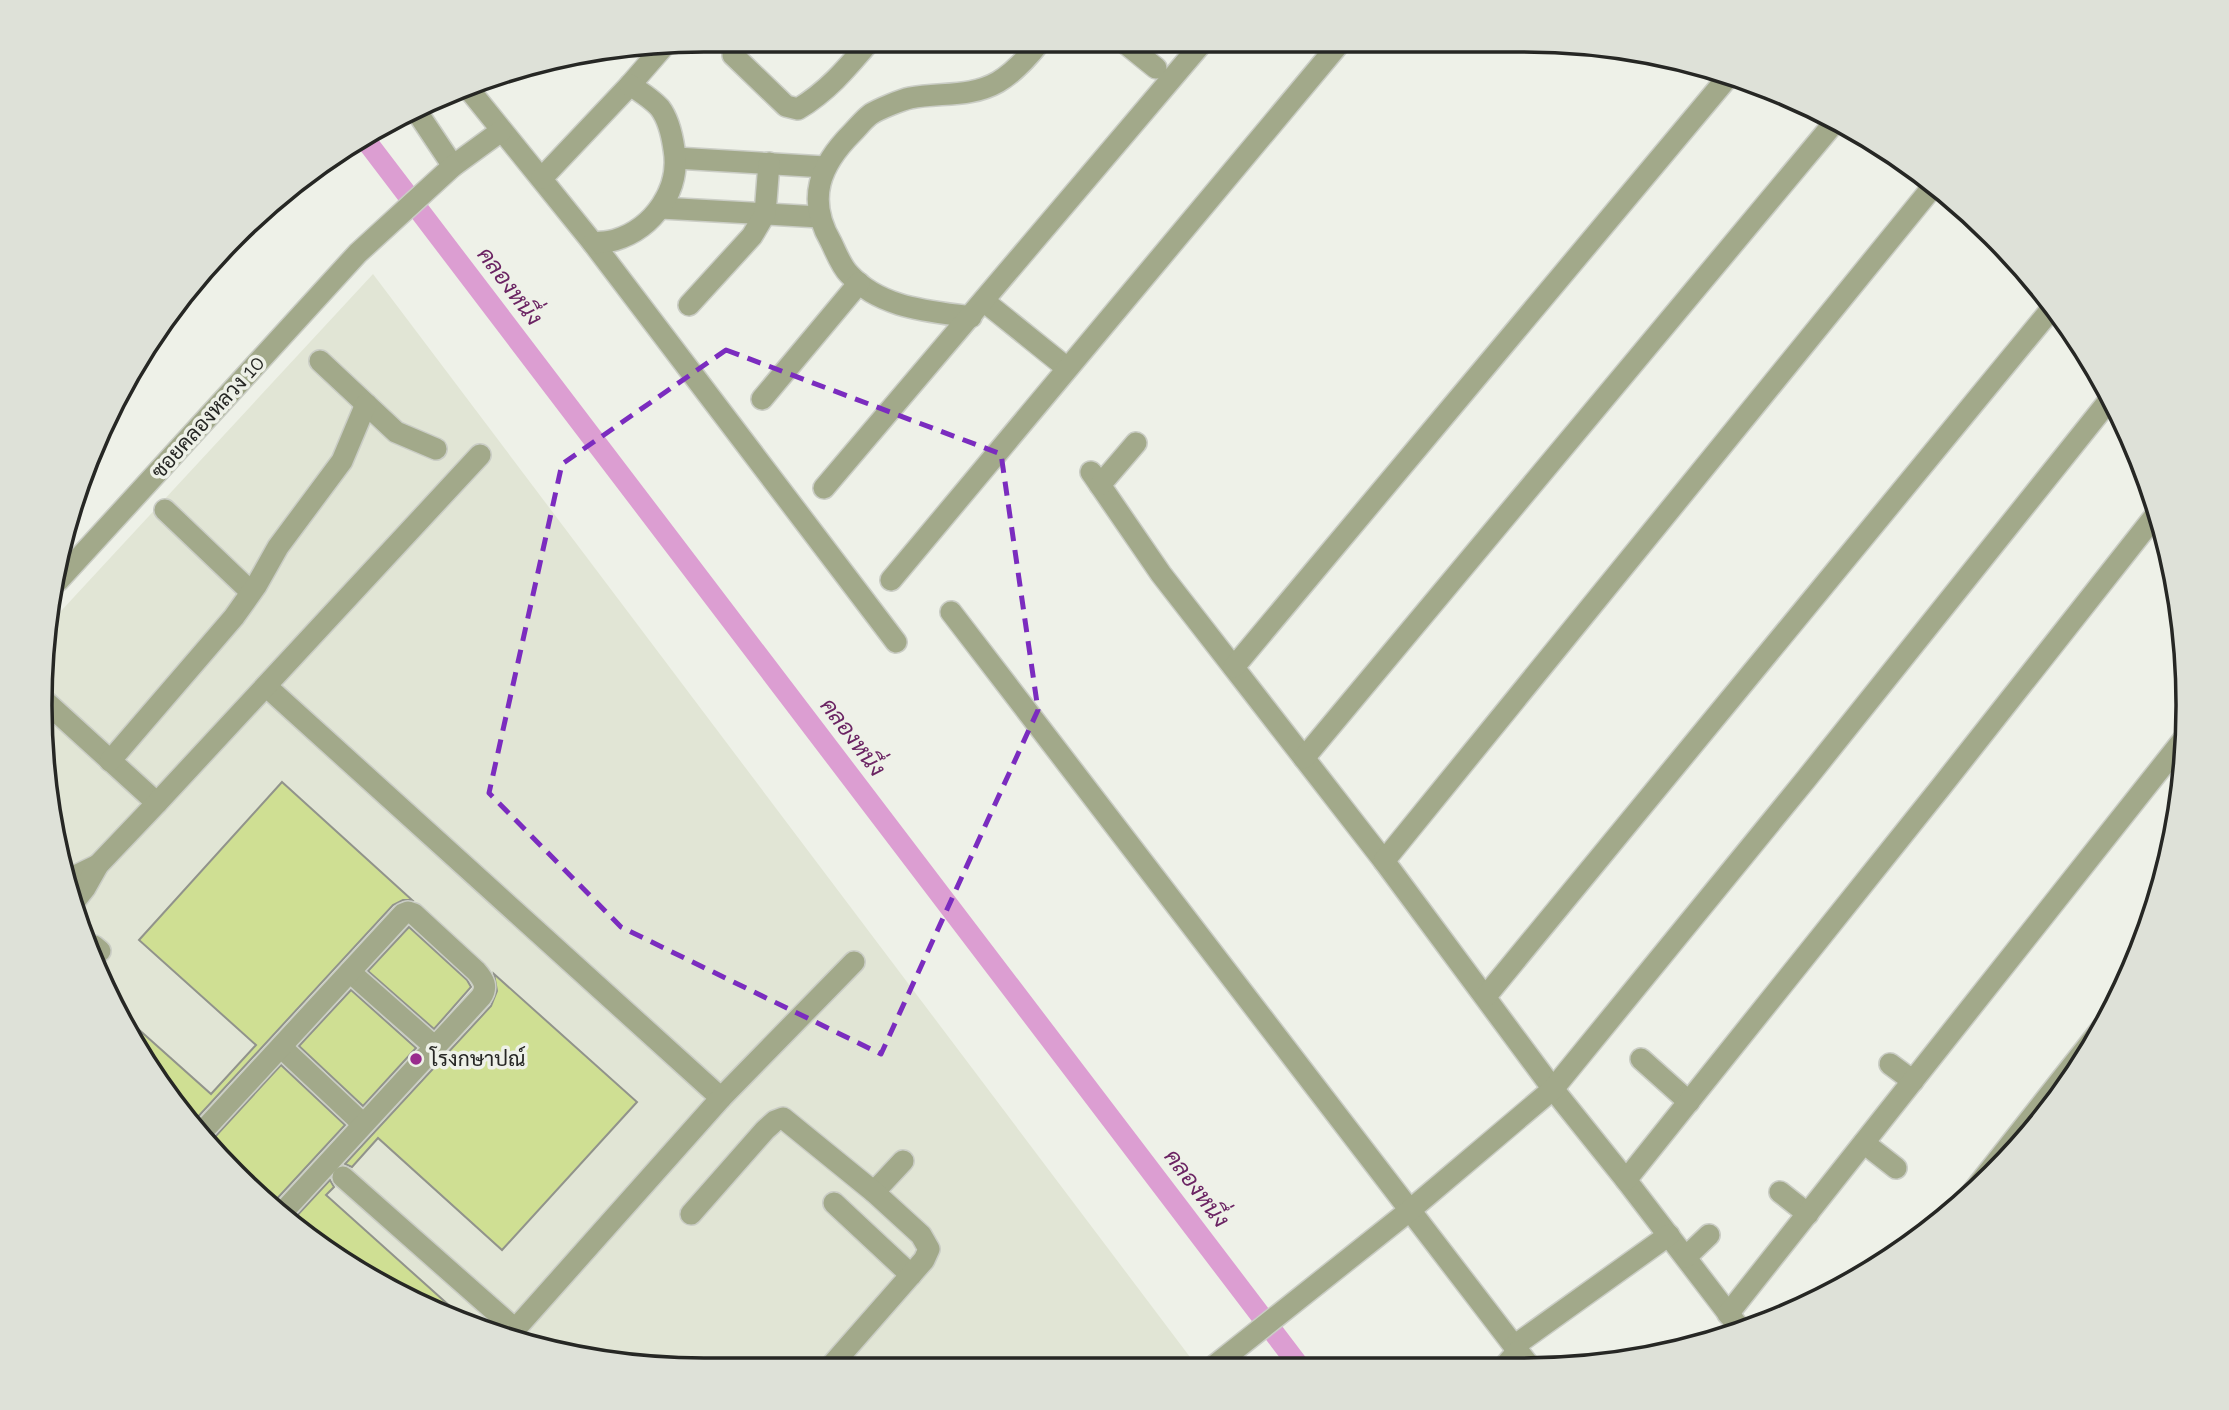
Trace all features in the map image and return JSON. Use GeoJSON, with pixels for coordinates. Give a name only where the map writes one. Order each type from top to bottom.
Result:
{"type":"FeatureCollection","features":[{"type":"Feature","properties":{"kind":"street"},"geometry":{"type":"LineString","coordinates":[[733,52],[733,55],[786,106],[798,109],[817,98],[860,52]]}},
{"type":"Feature","properties":{"kind":"street"},"geometry":{"type":"LineString","coordinates":[[1031,52],[997,83],[960,95],[909,98],[871,114],[837,148],[825,166],[818,194],[820,217],[848,274],[874,295],[903,307],[978,310],[1067,368]]}},
{"type":"Feature","properties":{"kind":"street"},"geometry":{"type":"LineString","coordinates":[[1136,52],[1156,68]]}},
{"type":"Feature","properties":{"kind":"street"},"geometry":{"type":"LineString","coordinates":[[824,488],[978,310],[1194,52]]}},
{"type":"Feature","properties":{"kind":"street"},"geometry":{"type":"LineString","coordinates":[[891,580],[1332,52]]}},
{"type":"Feature","properties":{"kind":"street"},"geometry":{"type":"LineString","coordinates":[[542,178],[656,55]]}},
{"type":"Feature","properties":{"kind":"street"},"geometry":{"type":"LineString","coordinates":[[1234,667],[1723,84]]}},
{"type":"Feature","properties":{"kind":"street"},"geometry":{"type":"LineString","coordinates":[[593,243],[615,240],[643,225],[661,208],[673,182],[676,158],[671,133],[661,109],[630,85]]}},
{"type":"Feature","properties":{"kind":"street"},"geometry":{"type":"LineString","coordinates":[[473,95],[593,243],[896,642]]}},
{"type":"Feature","properties":{"kind":"street"},"geometry":{"type":"LineString","coordinates":[[420,118],[447,173]]}},
{"type":"Feature","properties":{"kind":"street"},"geometry":{"type":"LineString","coordinates":[[1304,758],[1829,129]]}},
{"type":"Feature","properties":{"kind":"street","name":"ซอยคลองหลวง 10"},"geometry":{"type":"LineString","coordinates":[[66,572],[358,253],[447,173],[501,131]]}},
{"type":"Feature","properties":{"kind":"street"},"geometry":{"type":"LineString","coordinates":[[676,158],[825,166]]}},
{"type":"Feature","properties":{"kind":"street"},"geometry":{"type":"LineString","coordinates":[[689,305],[751,236],[765,214],[769,163]]}},
{"type":"Feature","properties":{"kind":"street"},"geometry":{"type":"LineString","coordinates":[[1384,861],[1928,193]]}},
{"type":"Feature","properties":{"kind":"street"},"geometry":{"type":"LineString","coordinates":[[661,208],[820,217]]}},
{"type":"Feature","properties":{"kind":"street"},"geometry":{"type":"LineString","coordinates":[[762,399],[859,283]]}},
{"type":"Feature","properties":{"kind":"street"},"geometry":{"type":"LineString","coordinates":[[1486,996],[2047,315]]}},
{"type":"Feature","properties":{"kind":"street"},"geometry":{"type":"LineString","coordinates":[[320,361],[396,432],[436,449]]}},
{"type":"Feature","properties":{"kind":"street"},"geometry":{"type":"LineString","coordinates":[[110,761],[234,617],[278,547],[342,461],[366,404]]}},
{"type":"Feature","properties":{"kind":"street"},"geometry":{"type":"LineString","coordinates":[[1225,1358],[1409,1211],[1553,1089],[1807,778],[2104,407]]}},
{"type":"Feature","properties":{"kind":"street"},"geometry":{"type":"LineString","coordinates":[[1136,443],[1096,479],[1161,574],[1384,861],[1553,1089],[1735,1322],[1808,1214],[2175,750]]}},
{"type":"Feature","properties":{"kind":"street"},"geometry":{"type":"LineString","coordinates":[[75,875],[97,864],[157,803],[480,454]]}},
{"type":"Feature","properties":{"kind":"street"},"geometry":{"type":"LineString","coordinates":[[165,510],[251,592]]}},
{"type":"Feature","properties":{"kind":"street"},"geometry":{"type":"LineString","coordinates":[[1626,1180],[2150,522]]}},
{"type":"Feature","properties":{"kind":"street"},"geometry":{"type":"LineString","coordinates":[[951,612],[1521,1355],[1669,1235]]}},
{"type":"Feature","properties":{"kind":"street"},"geometry":{"type":"LineString","coordinates":[[266,686],[721,1098]]}},
{"type":"Feature","properties":{"kind":"street"},"geometry":{"type":"LineString","coordinates":[[52,708],[157,803]]}},
{"type":"Feature","properties":{"kind":"street"},"geometry":{"type":"LineString","coordinates":[[81,893],[97,864]]}},
{"type":"Feature","properties":{"kind":"street"},"geometry":{"type":"LineString","coordinates":[[207,1127],[403,914],[414,914],[476,971],[485,986],[481,997],[363,1124],[335,1170],[289,1207]]}},
{"type":"Feature","properties":{"kind":"street"},"geometry":{"type":"LineString","coordinates":[[515,1329],[721,1098],[854,962]]}},
{"type":"Feature","properties":{"kind":"street"},"geometry":{"type":"LineString","coordinates":[[350,972],[435,1047]]}},
{"type":"Feature","properties":{"kind":"street"},"geometry":{"type":"LineString","coordinates":[[281,1047],[363,1124]]}},
{"type":"Feature","properties":{"kind":"street"},"geometry":{"type":"LineString","coordinates":[[1641,1059],[1689,1102]]}},
{"type":"Feature","properties":{"kind":"street"},"geometry":{"type":"LineString","coordinates":[[1890,1064],[1913,1081]]}},
{"type":"Feature","properties":{"kind":"street"},"geometry":{"type":"LineString","coordinates":[[691,1213],[728,1170],[779,1118],[783,1118],[874,1192],[927,1243],[929,1249],[924,1260],[838,1358]]}},
{"type":"Feature","properties":{"kind":"street"},"geometry":{"type":"LineString","coordinates":[[1864,1143],[1896,1168]]}},
{"type":"Feature","properties":{"kind":"street"},"geometry":{"type":"LineString","coordinates":[[874,1192],[903,1161]]}},
{"type":"Feature","properties":{"kind":"street"},"geometry":{"type":"LineString","coordinates":[[335,1170],[506,1326]]}},
{"type":"Feature","properties":{"kind":"street"},"geometry":{"type":"LineString","coordinates":[[1780,1192],[1808,1214]]}},
{"type":"Feature","properties":{"kind":"street"},"geometry":{"type":"LineString","coordinates":[[834,1203],[911,1275]]}},
{"type":"Feature","properties":{"kind":"street"},"geometry":{"type":"LineString","coordinates":[[1686,1257],[1709,1235]]}},
{"type":"Feature","properties":{"kind":"highlighted area"},"geometry":{"type":"Polygon","coordinates":[[[726,350],[1001,454],[1038,710],[881,1054],[621,927],[489,793],[562,464],[726,350]]]}},
{"type":"Feature","properties":{"kind":"shaded area"},"geometry":{"type":"Polygon","coordinates":[[[373,274],[1191,1358],[705,1358],[620,1352],[578,1345],[495,1323],[416,1290],[342,1248],[275,1196],[214,1135],[162,1068],[120,994],[102,955],[75,874],[58,790],[52,705],[59,613],[373,274]]]}},
{"type":"Feature","properties":{"kind":"building"},"geometry":{"type":"Polygon","coordinates":[[[282,782],[412,900],[403,900],[393,905],[199,1116],[162,1068],[140,1030],[211,1094],[256,1045],[139,940],[282,782]]]}},
{"type":"Feature","properties":{"kind":"building"},"geometry":{"type":"Polygon","coordinates":[[[409,927],[467,980],[471,987],[434,1029],[368,971],[409,927]]]}},
{"type":"Feature","properties":{"kind":"building"},"geometry":{"type":"Polygon","coordinates":[[[494,974],[637,1102],[502,1250],[378,1138],[352,1167],[345,1164],[491,1006],[497,991],[494,974]]]}},
{"type":"Feature","properties":{"kind":"building"},"geometry":{"type":"Polygon","coordinates":[[[351,990],[416,1048],[363,1106],[299,1046],[351,990]]]}},
{"type":"Feature","properties":{"kind":"building"},"geometry":{"type":"Polygon","coordinates":[[[281,1065],[345,1125],[278,1198],[215,1136],[281,1065]]]}},
{"type":"Feature","properties":{"kind":"building"},"geometry":{"type":"Polygon","coordinates":[[[330,1180],[334,1187],[326,1195],[449,1305],[416,1290],[342,1248],[298,1215],[330,1180]]]}},
{"type":"Feature","properties":{"kind":"waterway","name":"คลองหนึ่ง"},"geometry":{"type":"LineString","coordinates":[[370,146],[1293,1358]]}},
{"type":"Feature","properties":{"kind":"place","name":"โรงกษาปณ์"},"geometry":{"type":"Point","coordinates":[416,1059]}}]}
